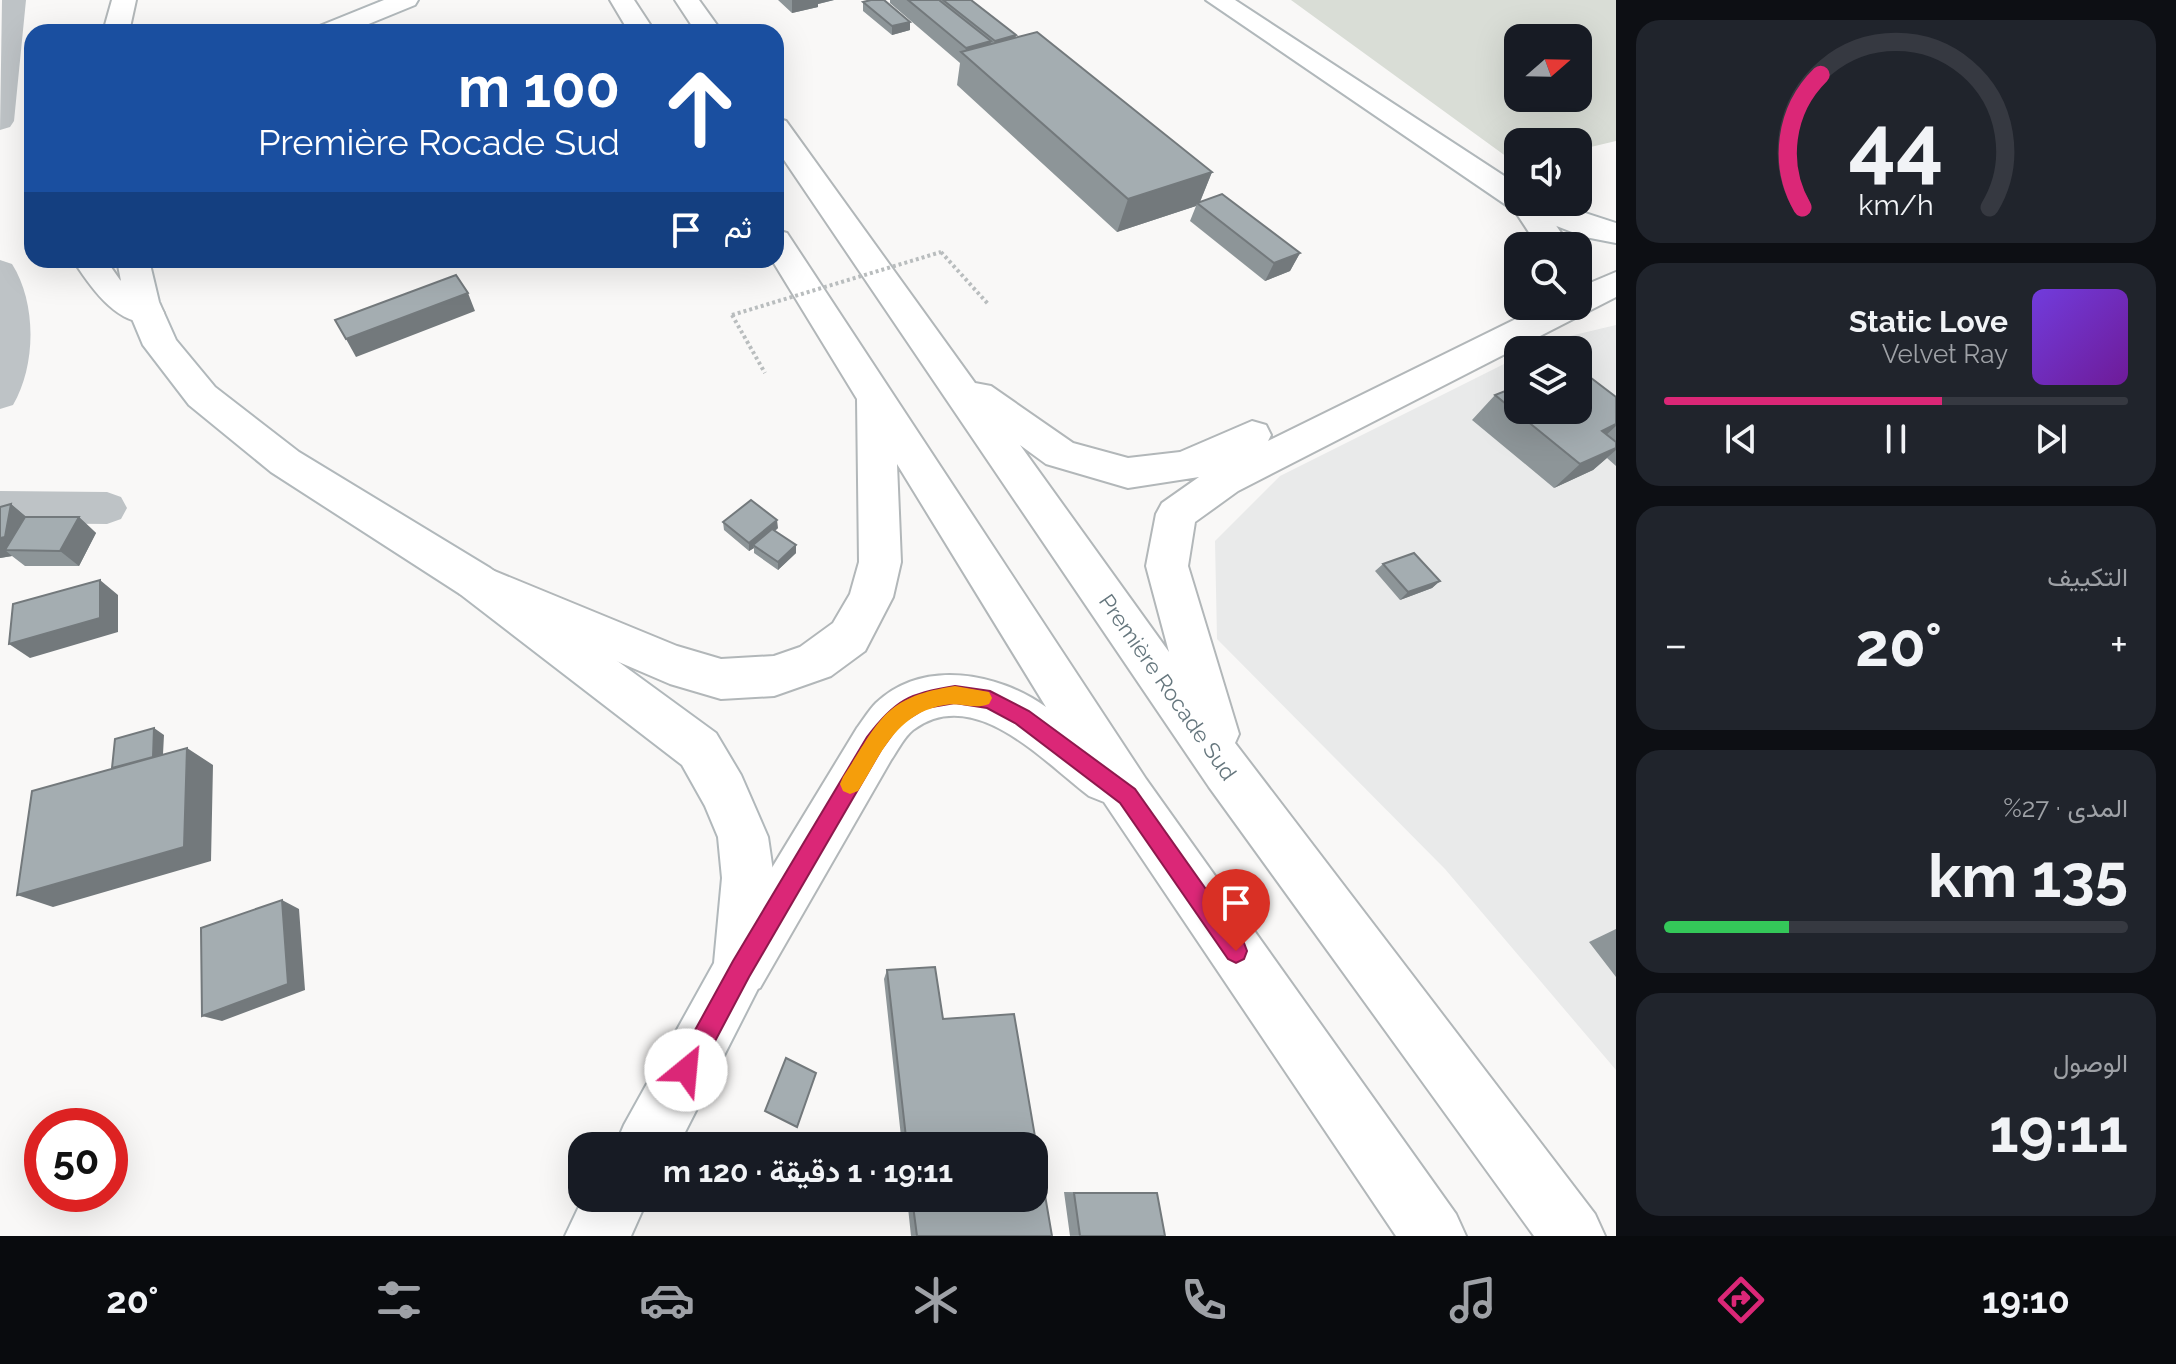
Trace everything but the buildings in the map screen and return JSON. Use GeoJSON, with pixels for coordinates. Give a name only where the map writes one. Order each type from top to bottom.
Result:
{"type":"FeatureCollection","features":[{"type":"Feature","properties":{"kind":"main road"},"geometry":{"type":"LineString","coordinates":[[118,24],[124,0]]}},
{"type":"Feature","properties":{"kind":"main road"},"geometry":{"type":"LineString","coordinates":[[346,24],[406,0]]}},
{"type":"Feature","properties":{"kind":"main road"},"geometry":{"type":"LineString","coordinates":[[622,0],[637,24]]}},
{"type":"Feature","properties":{"kind":"main road"},"geometry":{"type":"LineString","coordinates":[[687,0],[704,24]]}},
{"type":"Feature","properties":{"kind":"main road"},"geometry":{"type":"LineString","coordinates":[[1218,0],[1504,190]]}},
{"type":"Feature","properties":{"kind":"main road","name":"Première Rocade Sud"},"geometry":{"type":"LineString","coordinates":[[784,138],[1226,771],[1573,1236]]}},
{"type":"Feature","properties":{"kind":"main road"},"geometry":{"type":"LineString","coordinates":[[1559,216],[1596,230],[1616,233]]}},
{"type":"Feature","properties":{"kind":"main road"},"geometry":{"type":"LineString","coordinates":[[784,252],[1128,796],[1434,1236]]}},
{"type":"Feature","properties":{"kind":"main road"},"geometry":{"type":"LineString","coordinates":[[94,268],[108,288],[147,313]]}},
{"type":"Feature","properties":{"kind":"main road"},"geometry":{"type":"LineString","coordinates":[[135,268],[147,313],[161,345],[202,396],[285,462],[475,581],[699,749],[724,792],[743,837],[748,878],[741,969]]}},
{"type":"Feature","properties":{"kind":"main road"},"geometry":{"type":"LineString","coordinates":[[1592,295],[1616,283]]}},
{"type":"Feature","properties":{"kind":"main road"},"geometry":{"type":"LineString","coordinates":[[952,376],[1060,454],[1128,473],[1186,466],[1504,316]]}},
{"type":"Feature","properties":{"kind":"main road"},"geometry":{"type":"LineString","coordinates":[[1226,771],[1167,566],[1176,514],[1224,480],[1542,320]]}},
{"type":"Feature","properties":{"kind":"main road"},"geometry":{"type":"LineString","coordinates":[[475,581],[670,664],[721,679],[774,676],[815,662],[849,637],[871,597],[880,562],[876,395]]}},
{"type":"Feature","properties":{"kind":"main road"},"geometry":{"type":"LineString","coordinates":[[653,1132],[741,969],[874,744],[894,717],[922,700],[955,694],[990,700],[1022,717],[1128,796]]}},
{"type":"Feature","properties":{"kind":"main road"},"geometry":{"type":"LineString","coordinates":[[597,1236],[610,1212]]}},
{"type":"Feature","properties":{"kind":"street"},"geometry":{"type":"LineString","coordinates":[[0,121],[14,0]]}},
{"type":"Feature","properties":{"kind":"street"},"geometry":{"type":"LineString","coordinates":[[0,271],[11,308],[13,347],[7,383],[0,396]]}},
{"type":"Feature","properties":{"kind":"street"},"geometry":{"type":"LineString","coordinates":[[0,507],[107,508]]}},
{"type":"Feature","properties":{"kind":"path"},"geometry":{"type":"LineString","coordinates":[[765,373],[732,315],[941,252],[989,305]]}},
{"type":"Feature","properties":{"kind":"shaded area"},"geometry":{"type":"Polygon","coordinates":[[[1291,0],[1616,0],[1616,141],[1592,147],[1592,128],[1504,128],[1504,155],[1291,0]]]}},
{"type":"Feature","properties":{"kind":"shaded area"},"geometry":{"type":"Polygon","coordinates":[[[1616,325],[1616,1070],[1445,869],[1217,639],[1215,541],[1280,476],[1504,364],[1504,424],[1592,424],[1592,336],[1570,336],[1616,325]]]}},
{"type":"Feature","properties":{"kind":"slow traffic"},"geometry":{"type":"LineString","coordinates":[[850,784],[894,717],[922,700],[955,694],[982,698]]}},
{"type":"Feature","properties":{"kind":"route"},"geometry":{"type":"LineString","coordinates":[[686,1070],[741,969],[874,744],[894,717],[922,700],[955,694],[990,700],[1022,717],[1128,796],[1236,951]]}}]}
